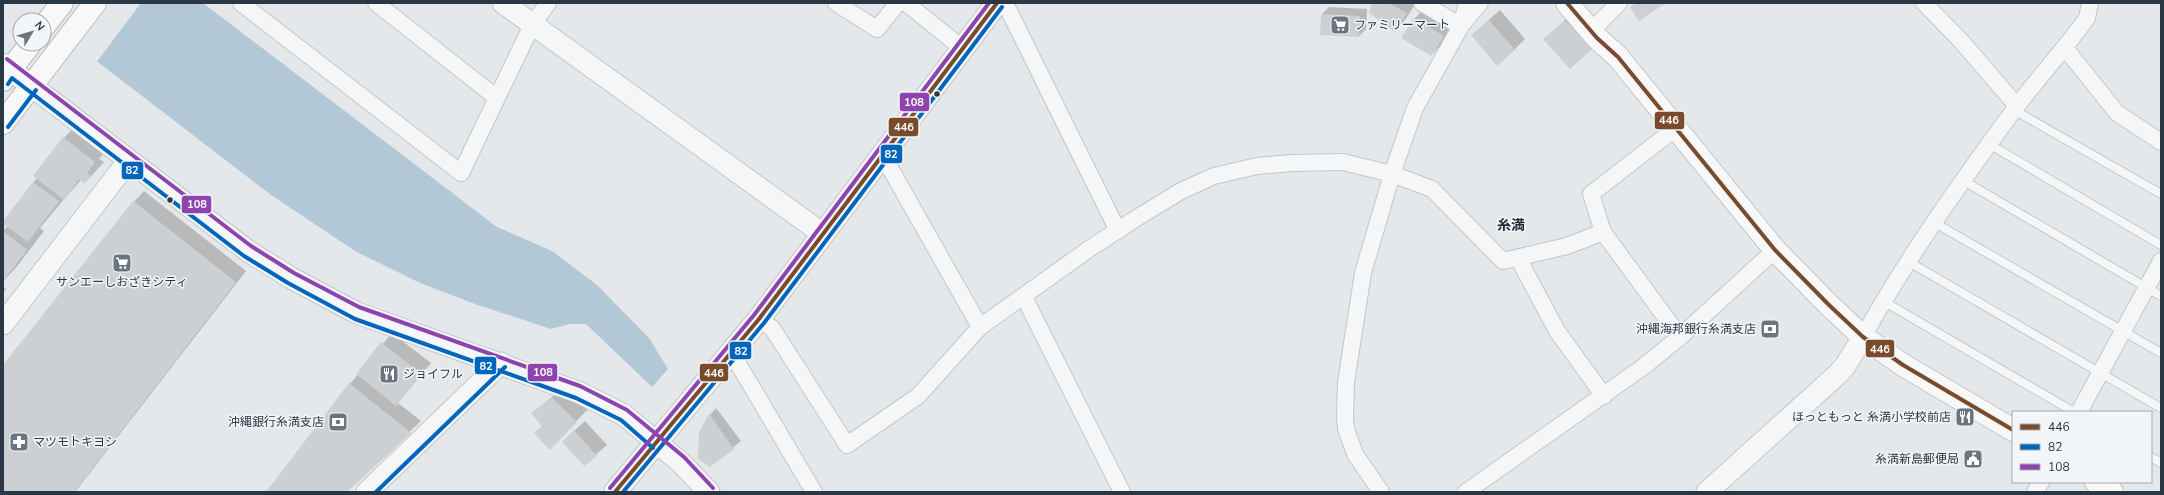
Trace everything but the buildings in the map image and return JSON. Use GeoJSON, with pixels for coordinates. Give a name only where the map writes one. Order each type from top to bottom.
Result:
{"type":"FeatureCollection","features":[{"type":"Feature","properties":{"kind":"main road"},"geometry":{"type":"LineString","coordinates":[[52,16],[62,3]]}},
{"type":"Feature","properties":{"kind":"main road"},"geometry":{"type":"LineString","coordinates":[[3,123],[59,52],[95,3]]}},
{"type":"Feature","properties":{"kind":"main road"},"geometry":{"type":"LineString","coordinates":[[1567,3],[1598,38],[1618,57],[1775,250],[1804,281],[1863,337],[1903,364],[2012,429]]}},
{"type":"Feature","properties":{"kind":"main road"},"geometry":{"type":"LineString","coordinates":[[1582,3],[1598,24],[1618,57]]}},
{"type":"Feature","properties":{"kind":"main road"},"geometry":{"type":"LineString","coordinates":[[616,492],[731,355],[759,319],[993,5]]}},
{"type":"Feature","properties":{"kind":"main road"},"geometry":{"type":"LineString","coordinates":[[6,72],[23,52]]}},
{"type":"Feature","properties":{"kind":"main road"},"geometry":{"type":"LineString","coordinates":[[2098,483],[2112,492]]}},
{"type":"Feature","properties":{"kind":"street"},"geometry":{"type":"LineString","coordinates":[[241,3],[461,173],[532,25],[548,3]]}},
{"type":"Feature","properties":{"kind":"street"},"geometry":{"type":"LineString","coordinates":[[376,3],[497,98]]}},
{"type":"Feature","properties":{"kind":"street"},"geometry":{"type":"LineString","coordinates":[[504,3],[532,25],[823,234]]}},
{"type":"Feature","properties":{"kind":"street"},"geometry":{"type":"LineString","coordinates":[[836,3],[876,29],[898,3]]}},
{"type":"Feature","properties":{"kind":"street"},"geometry":{"type":"LineString","coordinates":[[906,3],[962,48]]}},
{"type":"Feature","properties":{"kind":"street"},"geometry":{"type":"LineString","coordinates":[[1422,3],[1461,26]]}},
{"type":"Feature","properties":{"kind":"street"},"geometry":{"type":"LineString","coordinates":[[1461,26],[1467,3]]}},
{"type":"Feature","properties":{"kind":"street"},"geometry":{"type":"LineString","coordinates":[[1381,492],[1355,454],[1345,424],[1345,400],[1363,273],[1392,174],[1415,108],[1461,26],[1480,3]]}},
{"type":"Feature","properties":{"kind":"street"},"geometry":{"type":"LineString","coordinates":[[1598,24],[1619,3]]}},
{"type":"Feature","properties":{"kind":"street"},"geometry":{"type":"LineString","coordinates":[[1924,3],[1962,42],[2016,108]]}},
{"type":"Feature","properties":{"kind":"street"},"geometry":{"type":"LineString","coordinates":[[1707,492],[1838,374],[1863,337],[1882,301],[1964,181],[2016,108],[2065,48],[2087,18],[2090,3]]}},
{"type":"Feature","properties":{"kind":"street"},"geometry":{"type":"LineString","coordinates":[[993,5],[1118,231]]}},
{"type":"Feature","properties":{"kind":"street"},"geometry":{"type":"LineString","coordinates":[[2065,48],[2117,113],[2161,142]]}},
{"type":"Feature","properties":{"kind":"street"},"geometry":{"type":"LineString","coordinates":[[6,72],[31,86],[248,251],[290,278],[357,313],[501,363],[578,392],[624,415],[703,484],[709,492]]}},
{"type":"Feature","properties":{"kind":"street"},"geometry":{"type":"LineString","coordinates":[[1676,128],[1591,194],[1603,232],[1680,338]]}},
{"type":"Feature","properties":{"kind":"street"},"geometry":{"type":"LineString","coordinates":[[882,154],[980,327]]}},
{"type":"Feature","properties":{"kind":"street"},"geometry":{"type":"LineString","coordinates":[[3,324],[130,160]]}},
{"type":"Feature","properties":{"kind":"street"},"geometry":{"type":"LineString","coordinates":[[759,319],[772,328],[847,445],[918,396],[980,327],[1024,297],[1089,249],[1181,191],[1214,176],[1257,166],[1292,163],[1343,162],[1392,174],[1432,189],[1503,261],[1567,246],[1603,232]]}},
{"type":"Feature","properties":{"kind":"street"},"geometry":{"type":"LineString","coordinates":[[1466,492],[1604,396],[1680,338],[1775,250]]}},
{"type":"Feature","properties":{"kind":"street"},"geometry":{"type":"LineString","coordinates":[[1518,258],[1557,331],[1604,396]]}},
{"type":"Feature","properties":{"kind":"street"},"geometry":{"type":"LineString","coordinates":[[2080,411],[2161,261]]}},
{"type":"Feature","properties":{"kind":"street"},"geometry":{"type":"LineString","coordinates":[[1024,297],[1122,492]]}},
{"type":"Feature","properties":{"kind":"street"},"geometry":{"type":"LineString","coordinates":[[731,355],[740,367],[814,492]]}},
{"type":"Feature","properties":{"kind":"street"},"geometry":{"type":"LineString","coordinates":[[367,492],[501,363]]}},
{"type":"Feature","properties":{"kind":"street"},"geometry":{"type":"LineString","coordinates":[[2035,492],[2040,483]]}},
{"type":"Feature","properties":{"kind":"lane"},"geometry":{"type":"LineString","coordinates":[[2016,108],[2161,194]]}},
{"type":"Feature","properties":{"kind":"lane"},"geometry":{"type":"LineString","coordinates":[[1990,144],[2161,245]]}},
{"type":"Feature","properties":{"kind":"lane"},"geometry":{"type":"LineString","coordinates":[[1964,181],[2161,296]]}},
{"type":"Feature","properties":{"kind":"lane"},"geometry":{"type":"LineString","coordinates":[[1935,223],[2161,353]]}},
{"type":"Feature","properties":{"kind":"lane"},"geometry":{"type":"LineString","coordinates":[[1909,262],[2161,408]]}},
{"type":"Feature","properties":{"kind":"lane"},"geometry":{"type":"LineString","coordinates":[[1882,301],[2072,411]]}},
{"type":"Feature","properties":{"kind":"lane"},"geometry":{"type":"LineString","coordinates":[[2152,458],[2161,463]]}},
{"type":"Feature","properties":{"kind":"water"},"geometry":{"type":"Polygon","coordinates":[[[21,3],[203,3],[497,227],[552,251],[597,285],[649,338],[668,369],[652,387],[586,324],[570,324],[551,329],[475,304],[420,283],[355,251],[271,195],[52,27],[52,12],[33,12],[21,3]]]}},
{"type":"Feature","properties":{"kind":"pier"},"geometry":{"type":"Polygon","coordinates":[[[19,3],[141,3],[96,63],[52,29],[52,12],[31,12],[19,3]]]}},
{"type":"Feature","properties":{"kind":"transit line","name":"108"},"geometry":{"type":"LineString","coordinates":[[610,488],[754,315],[989,3]]}},
{"type":"Feature","properties":{"kind":"transit line","name":"446"},"geometry":{"type":"LineString","coordinates":[[615,492],[759,319],[997,3]]}},
{"type":"Feature","properties":{"kind":"transit line","name":"446"},"geometry":{"type":"LineString","coordinates":[[1567,3],[1597,38],[1618,57],[1775,250],[1829,305],[1863,337],[1903,365],[2012,429]]}},
{"type":"Feature","properties":{"kind":"transit line","name":"82"},"geometry":{"type":"LineString","coordinates":[[623,492],[764,323],[1002,7]]}},
{"type":"Feature","properties":{"kind":"transit line","name":"108"},"geometry":{"type":"LineString","coordinates":[[7,59],[251,246],[294,273],[359,307],[580,386],[627,410],[684,457],[713,488]]}},
{"type":"Feature","properties":{"kind":"transit line","name":"82"},"geometry":{"type":"LineString","coordinates":[[8,84],[12,78],[244,256],[288,283],[355,319],[576,398],[621,420],[653,448]]}},
{"type":"Feature","properties":{"kind":"transit line","name":"82"},"geometry":{"type":"LineString","coordinates":[[8,127],[36,90]]}},
{"type":"Feature","properties":{"kind":"transit line","name":"82"},"geometry":{"type":"LineString","coordinates":[[376,492],[505,367]]}},
{"type":"Feature","properties":{"kind":"place","name":"ファミリーマート"},"geometry":{"type":"Point","coordinates":[1340,25]}},
{"type":"Feature","properties":{"kind":"place","name":"サンエーしおざきシティ"},"geometry":{"type":"Point","coordinates":[122,263]}},
{"type":"Feature","properties":{"kind":"place","name":"沖縄海邦銀行糸満支店"},"geometry":{"type":"Point","coordinates":[1770,329]}},
{"type":"Feature","properties":{"kind":"place","name":"ジョイフル"},"geometry":{"type":"Point","coordinates":[389,374]}},
{"type":"Feature","properties":{"kind":"place","name":"ほっともっと 糸満小学校前店"},"geometry":{"type":"Point","coordinates":[1965,417]}},
{"type":"Feature","properties":{"kind":"place","name":"沖縄銀行糸満支店"},"geometry":{"type":"Point","coordinates":[338,422]}},
{"type":"Feature","properties":{"kind":"place","name":"マツモトキヨシ"},"geometry":{"type":"Point","coordinates":[19,442]}},
{"type":"Feature","properties":{"kind":"place","name":"糸満新島郵便局"},"geometry":{"type":"Point","coordinates":[1973,459]}},
{"type":"Feature","properties":{"kind":"district","name":"糸満"},"geometry":{"type":"Point","coordinates":[1511,225]}}]}
